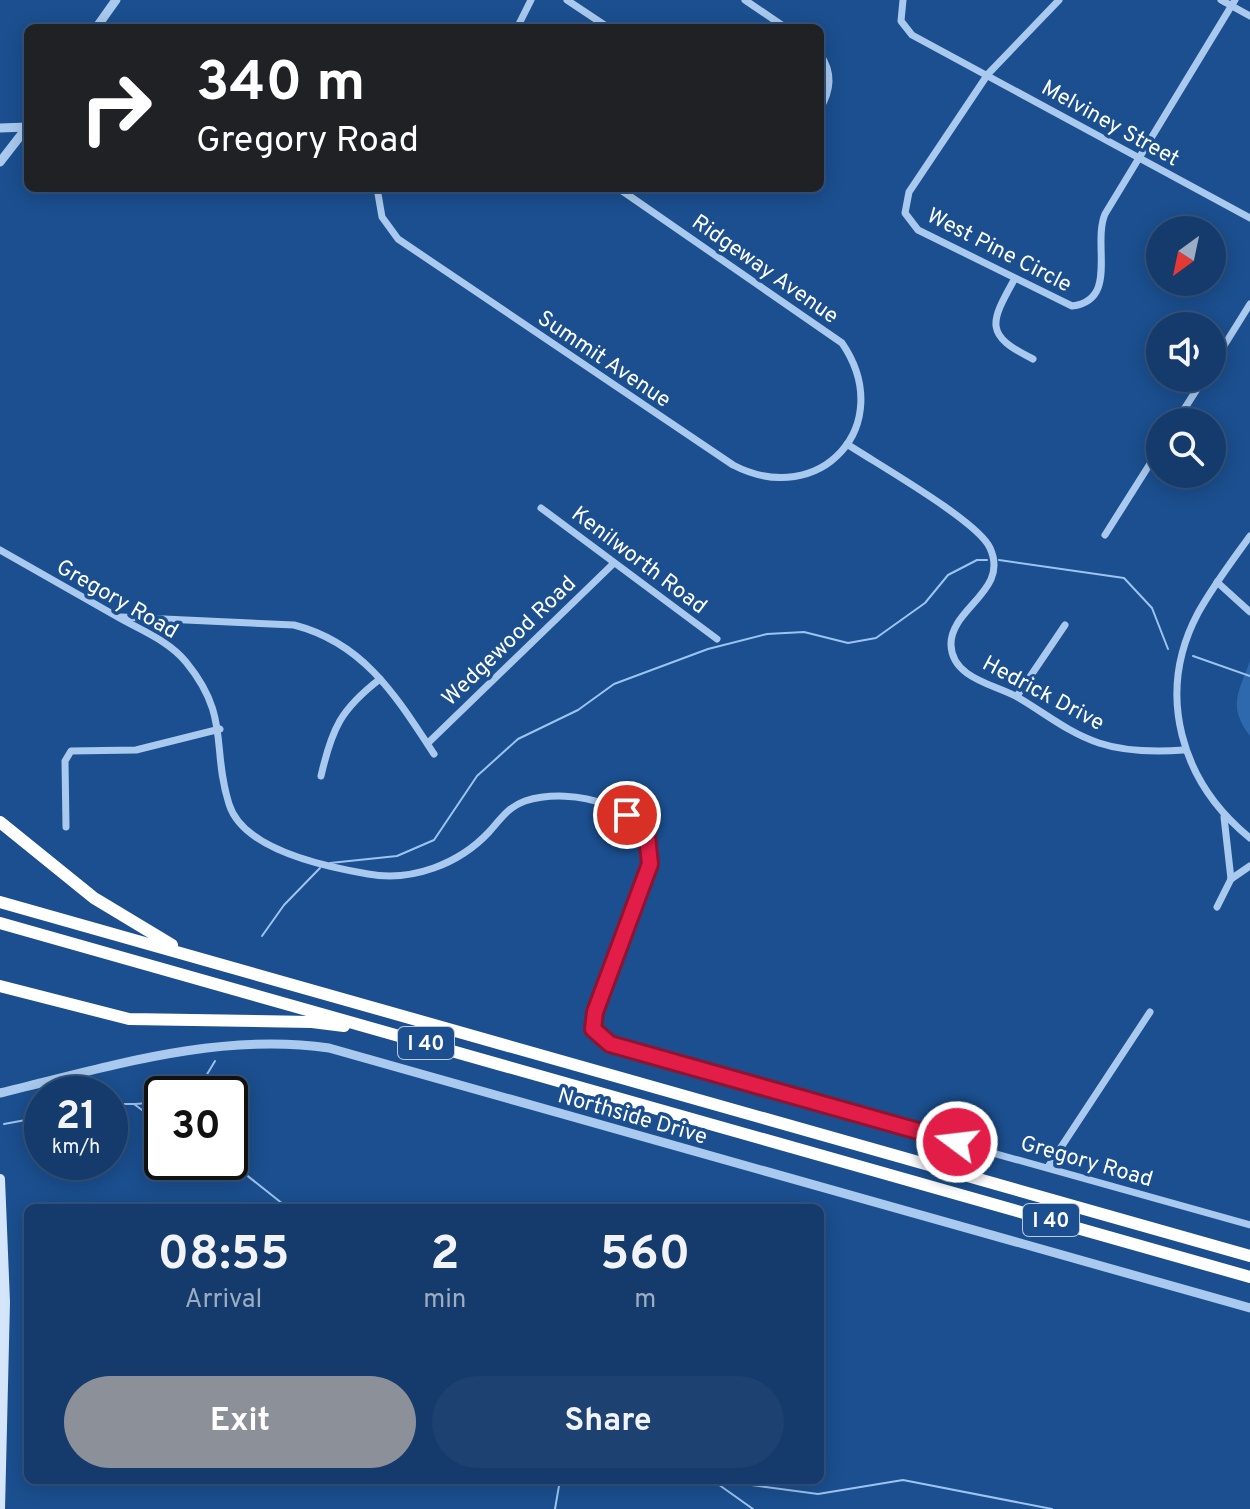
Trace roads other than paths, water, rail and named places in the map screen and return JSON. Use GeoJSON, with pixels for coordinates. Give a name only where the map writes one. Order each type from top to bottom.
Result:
{"type":"FeatureCollection","features":[{"type":"Feature","properties":{"kind":"highway"},"geometry":{"type":"LineString","coordinates":[[0,822],[132,924],[216,963]]}},
{"type":"Feature","properties":{"kind":"highway","name":"I 40"},"geometry":{"type":"LineString","coordinates":[[0,902],[1250,1256]]}},
{"type":"Feature","properties":{"kind":"highway","name":"I 40"},"geometry":{"type":"LineString","coordinates":[[0,923],[1250,1277]]}},
{"type":"Feature","properties":{"kind":"highway"},"geometry":{"type":"LineString","coordinates":[[0,986],[129,1019],[312,1022],[373,1030],[433,1045]]}},
{"type":"Feature","properties":{"kind":"main road"},"geometry":{"type":"LineString","coordinates":[[0,1179],[0,1508]]}},
{"type":"Feature","properties":{"kind":"street"},"geometry":{"type":"LineString","coordinates":[[99,24],[116,0]]}},
{"type":"Feature","properties":{"kind":"street"},"geometry":{"type":"LineString","coordinates":[[519,24],[530,2],[520,0]]}},
{"type":"Feature","properties":{"kind":"street"},"geometry":{"type":"LineString","coordinates":[[567,0],[603,24]]}},
{"type":"Feature","properties":{"kind":"street"},"geometry":{"type":"LineString","coordinates":[[745,0],[780,24]]}},
{"type":"Feature","properties":{"kind":"street","name":"Melviney Street"},"geometry":{"type":"LineString","coordinates":[[903,0],[901,21],[905,29],[1250,218]]}},
{"type":"Feature","properties":{"kind":"street","name":"West Pine Circle"},"geometry":{"type":"LineString","coordinates":[[1059,0],[988,74],[909,192],[905,213],[918,230],[1072,306],[1094,298],[1100,288],[1101,224],[1139,158]]}},
{"type":"Feature","properties":{"kind":"street"},"geometry":{"type":"LineString","coordinates":[[1221,0],[1233,3],[1250,16]]}},
{"type":"Feature","properties":{"kind":"street"},"geometry":{"type":"LineString","coordinates":[[1139,158],[1233,3]]}},
{"type":"Feature","properties":{"kind":"street"},"geometry":{"type":"LineString","coordinates":[[824,62],[829,73],[829,90],[824,101]]}},
{"type":"Feature","properties":{"kind":"street"},"geometry":{"type":"LineString","coordinates":[[0,128],[24,127]]}},
{"type":"Feature","properties":{"kind":"street"},"geometry":{"type":"LineString","coordinates":[[0,162],[24,132]]}},
{"type":"Feature","properties":{"kind":"street","name":"Summit Avenue"},"geometry":{"type":"LineString","coordinates":[[378,192],[382,217],[398,239],[733,465],[752,475],[794,479],[815,472],[847,444]]}},
{"type":"Feature","properties":{"kind":"street","name":"Ridgeway Avenue"},"geometry":{"type":"LineString","coordinates":[[624,192],[842,343],[854,361],[862,390],[858,425],[847,444]]}},
{"type":"Feature","properties":{"kind":"street"},"geometry":{"type":"LineString","coordinates":[[1014,280],[995,318],[997,335],[1007,346],[1033,359]]}},
{"type":"Feature","properties":{"kind":"street"},"geometry":{"type":"LineString","coordinates":[[1226,343],[1250,304]]}},
{"type":"Feature","properties":{"kind":"street","name":"Hedrick Drive"},"geometry":{"type":"LineString","coordinates":[[847,444],[985,539],[992,552],[992,579],[955,629],[951,641],[952,654],[980,682],[1017,696],[1056,723],[1101,744],[1154,752],[1184,750]]}},
{"type":"Feature","properties":{"kind":"street"},"geometry":{"type":"LineString","coordinates":[[1105,535],[1146,470]]}},
{"type":"Feature","properties":{"kind":"street","name":"Kenilworth Road"},"geometry":{"type":"LineString","coordinates":[[541,508],[717,639]]}},
{"type":"Feature","properties":{"kind":"street"},"geometry":{"type":"LineString","coordinates":[[1250,536],[1197,615],[1183,650],[1177,683],[1178,717],[1184,750],[1224,814],[1250,838]]}},
{"type":"Feature","properties":{"kind":"street","name":"Gregory Road"},"geometry":{"type":"LineString","coordinates":[[0,550],[164,643],[185,661],[210,701],[220,729],[225,788],[230,807],[240,825],[255,839],[273,847],[371,875],[397,876],[448,863],[471,849],[499,819],[525,801],[577,798],[627,815],[647,836],[650,864],[595,1012],[593,1029],[602,1040],[775,1092],[1250,1225]]}},
{"type":"Feature","properties":{"kind":"street","name":"Wedgewood Road"},"geometry":{"type":"LineString","coordinates":[[428,743],[614,563]]}},
{"type":"Feature","properties":{"kind":"street"},"geometry":{"type":"LineString","coordinates":[[1217,582],[1250,612]]}},
{"type":"Feature","properties":{"kind":"street"},"geometry":{"type":"LineString","coordinates":[[117,617],[294,625],[342,643],[380,679],[434,754]]}},
{"type":"Feature","properties":{"kind":"street"},"geometry":{"type":"LineString","coordinates":[[1017,696],[1065,625]]}},
{"type":"Feature","properties":{"kind":"street"},"geometry":{"type":"LineString","coordinates":[[321,776],[335,726],[345,709],[380,679]]}},
{"type":"Feature","properties":{"kind":"street"},"geometry":{"type":"LineString","coordinates":[[66,827],[65,761],[71,751],[136,750],[220,729]]}},
{"type":"Feature","properties":{"kind":"street"},"geometry":{"type":"LineString","coordinates":[[1224,814],[1231,879]]}},
{"type":"Feature","properties":{"kind":"street"},"geometry":{"type":"LineString","coordinates":[[1217,907],[1231,879],[1250,866]]}},
{"type":"Feature","properties":{"kind":"street"},"geometry":{"type":"LineString","coordinates":[[1048,1167],[1150,1012]]}},
{"type":"Feature","properties":{"kind":"street","name":"Northside Drive"},"geometry":{"type":"LineString","coordinates":[[0,1093],[188,1049],[285,1044],[329,1048],[1250,1308]]}},
{"type":"Feature","properties":{"kind":"street"},"geometry":{"type":"LineString","coordinates":[[0,1508],[10,1509]]}},
{"type":"Feature","properties":{"kind":"waterway"},"geometry":{"type":"LineString","coordinates":[[330,863],[397,856],[434,840],[477,776],[518,739],[578,710],[614,684],[708,649],[767,634],[804,632],[848,643],[876,638],[925,603],[948,575],[977,560],[987,560]]}},
{"type":"Feature","properties":{"kind":"waterway"},"geometry":{"type":"LineString","coordinates":[[999,560],[1124,578],[1152,608],[1168,649]]}},
{"type":"Feature","properties":{"kind":"waterway"},"geometry":{"type":"LineString","coordinates":[[1193,656],[1250,676]]}},
{"type":"Feature","properties":{"kind":"waterway"},"geometry":{"type":"LineString","coordinates":[[262,936],[284,905],[320,868]]}},
{"type":"Feature","properties":{"kind":"waterway"},"geometry":{"type":"LineString","coordinates":[[206,1076],[215,1061]]}},
{"type":"Feature","properties":{"kind":"waterway"},"geometry":{"type":"LineString","coordinates":[[135,1104],[144,1103]]}},
{"type":"Feature","properties":{"kind":"waterway"},"geometry":{"type":"LineString","coordinates":[[128,1104],[134,1104],[144,1112]]}},
{"type":"Feature","properties":{"kind":"waterway"},"geometry":{"type":"LineString","coordinates":[[4,1124],[24,1120]]}},
{"type":"Feature","properties":{"kind":"waterway"},"geometry":{"type":"LineString","coordinates":[[248,1176],[283,1204]]}},
{"type":"Feature","properties":{"kind":"waterway"},"geometry":{"type":"LineString","coordinates":[[744,1484],[818,1494],[903,1480],[1052,1509]]}},
{"type":"Feature","properties":{"kind":"waterway"},"geometry":{"type":"LineString","coordinates":[[555,1509],[559,1484]]}},
{"type":"Feature","properties":{"kind":"waterway"},"geometry":{"type":"LineString","coordinates":[[718,1484],[753,1509]]}}]}
